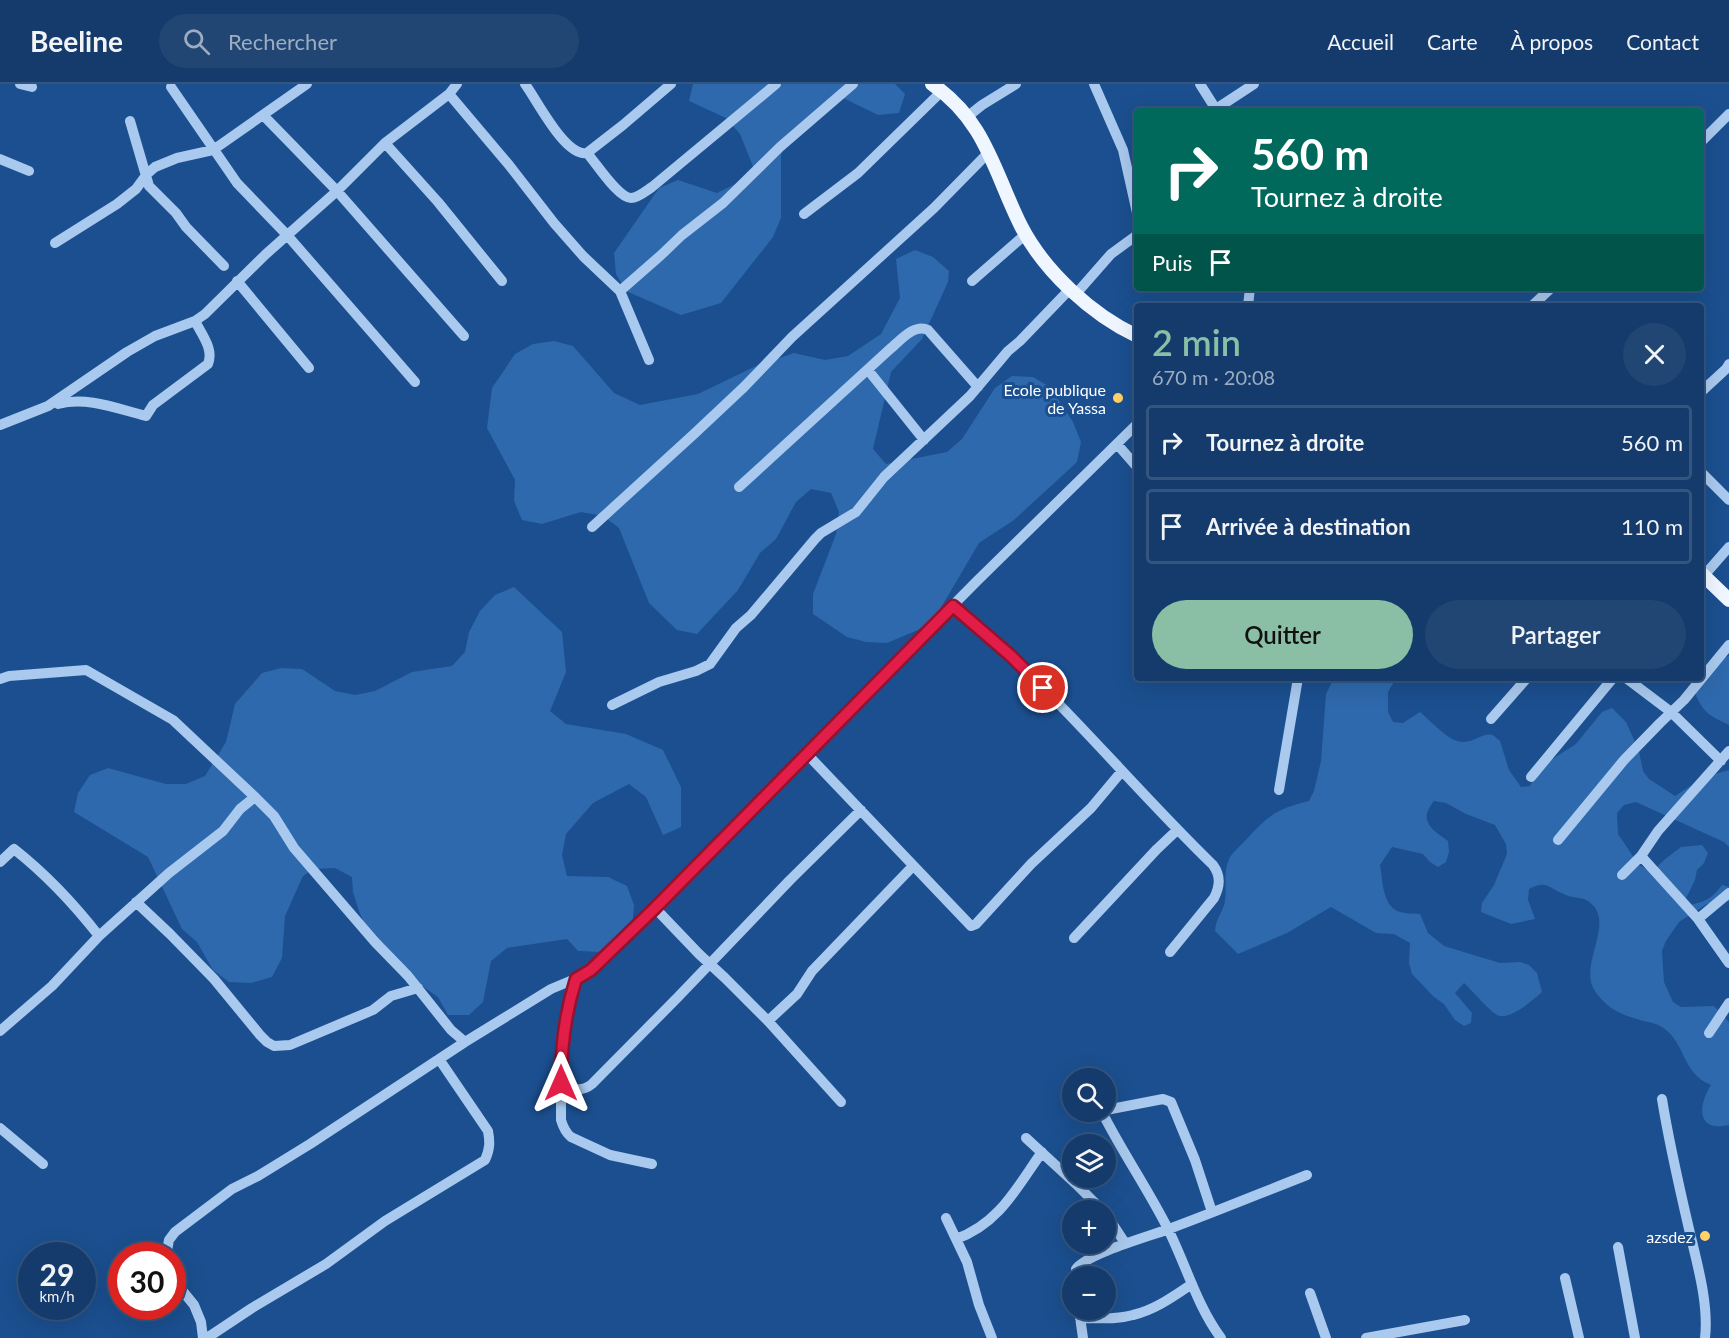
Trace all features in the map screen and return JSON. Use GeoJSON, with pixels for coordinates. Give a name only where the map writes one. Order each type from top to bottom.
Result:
{"type":"FeatureCollection","features":[{"type":"Feature","properties":{"kind":"main road"},"geometry":{"type":"LineString","coordinates":[[937,87],[979,132],[1022,227],[1041,256],[1073,292],[1108,319],[1134,334]]}},
{"type":"Feature","properties":{"kind":"main road"},"geometry":{"type":"LineString","coordinates":[[1704,578],[1729,600]]}},
{"type":"Feature","properties":{"kind":"street"},"geometry":{"type":"LineString","coordinates":[[20,84],[32,87]]}},
{"type":"Feature","properties":{"kind":"street"},"geometry":{"type":"LineString","coordinates":[[55,243],[117,204],[136,189],[154,167],[177,158],[213,150],[307,84]]}},
{"type":"Feature","properties":{"kind":"street"},"geometry":{"type":"LineString","coordinates":[[48,406],[155,336],[195,321],[205,314],[237,281],[337,191],[385,143],[449,94],[457,84]]}},
{"type":"Feature","properties":{"kind":"street"},"geometry":{"type":"LineString","coordinates":[[525,84],[540,109],[563,139],[582,154],[587,153],[623,126],[671,84]]}},
{"type":"Feature","properties":{"kind":"street"},"geometry":{"type":"LineString","coordinates":[[587,153],[620,193],[630,198],[636,197],[652,187],[776,84]]}},
{"type":"Feature","properties":{"kind":"street"},"geometry":{"type":"LineString","coordinates":[[620,291],[682,235],[723,203],[780,147],[853,84]]}},
{"type":"Feature","properties":{"kind":"street"},"geometry":{"type":"LineString","coordinates":[[967,117],[1016,84]]}},
{"type":"Feature","properties":{"kind":"street"},"geometry":{"type":"LineString","coordinates":[[1094,84],[1123,150],[1134,200]]}},
{"type":"Feature","properties":{"kind":"street"},"geometry":{"type":"LineString","coordinates":[[1200,84],[1215,108]]}},
{"type":"Feature","properties":{"kind":"street"},"geometry":{"type":"LineString","coordinates":[[1219,108],[1254,84]]}},
{"type":"Feature","properties":{"kind":"street"},"geometry":{"type":"LineString","coordinates":[[171,87],[213,150],[248,196],[287,235],[415,382]]}},
{"type":"Feature","properties":{"kind":"street"},"geometry":{"type":"LineString","coordinates":[[804,214],[858,173],[937,87]]}},
{"type":"Feature","properties":{"kind":"street"},"geometry":{"type":"LineString","coordinates":[[449,94],[554,223],[583,256],[620,291],[649,360]]}},
{"type":"Feature","properties":{"kind":"street"},"geometry":{"type":"LineString","coordinates":[[263,114],[337,191],[464,336]]}},
{"type":"Feature","properties":{"kind":"street"},"geometry":{"type":"LineString","coordinates":[[1704,139],[1729,114]]}},
{"type":"Feature","properties":{"kind":"street"},"geometry":{"type":"LineString","coordinates":[[130,121],[149,186],[224,266]]}},
{"type":"Feature","properties":{"kind":"street"},"geometry":{"type":"LineString","coordinates":[[385,143],[438,202],[502,281]]}},
{"type":"Feature","properties":{"kind":"street"},"geometry":{"type":"LineString","coordinates":[[592,527],[744,387],[792,337],[934,208],[989,152]]}},
{"type":"Feature","properties":{"kind":"street"},"geometry":{"type":"LineString","coordinates":[[0,159],[29,171]]}},
{"type":"Feature","properties":{"kind":"street"},"geometry":{"type":"LineString","coordinates":[[972,281],[1026,234]]}},
{"type":"Feature","properties":{"kind":"street"},"geometry":{"type":"LineString","coordinates":[[612,705],[659,682],[696,671],[710,664],[736,628],[758,608],[815,539],[856,512],[884,477],[978,387],[1008,351],[1111,254],[1134,237]]}},
{"type":"Feature","properties":{"kind":"street"},"geometry":{"type":"LineString","coordinates":[[237,281],[309,368]]}},
{"type":"Feature","properties":{"kind":"street"},"geometry":{"type":"LineString","coordinates":[[1535,303],[1548,291]]}},
{"type":"Feature","properties":{"kind":"street"},"geometry":{"type":"LineString","coordinates":[[0,425],[70,400],[146,416],[153,405],[207,364],[211,358],[210,350],[195,321]]}},
{"type":"Feature","properties":{"kind":"street"},"geometry":{"type":"LineString","coordinates":[[739,487],[913,330],[925,328],[978,387]]}},
{"type":"Feature","properties":{"kind":"street"},"geometry":{"type":"LineString","coordinates":[[1704,389],[1729,364]]}},
{"type":"Feature","properties":{"kind":"street"},"geometry":{"type":"LineString","coordinates":[[868,370],[924,440]]}},
{"type":"Feature","properties":{"kind":"street"},"geometry":{"type":"LineString","coordinates":[[169,1242],[175,1232],[221,1196],[320,1138],[465,1042],[551,989],[591,970],[1134,427]]}},
{"type":"Feature","properties":{"kind":"street"},"geometry":{"type":"LineString","coordinates":[[1116,444],[1134,464]]}},
{"type":"Feature","properties":{"kind":"street"},"geometry":{"type":"LineString","coordinates":[[1704,475],[1729,500]]}},
{"type":"Feature","properties":{"kind":"street"},"geometry":{"type":"LineString","coordinates":[[1704,574],[1729,547]]}},
{"type":"Feature","properties":{"kind":"street"},"geometry":{"type":"LineString","coordinates":[[953,606],[1011,656],[1059,704],[1217,871],[1220,880],[1214,898],[1170,952]]}},
{"type":"Feature","properties":{"kind":"street"},"geometry":{"type":"LineString","coordinates":[[1704,676],[1729,645]]}},
{"type":"Feature","properties":{"kind":"street"},"geometry":{"type":"LineString","coordinates":[[0,679],[9,676],[86,669],[173,720],[274,816],[294,848],[418,988],[446,1024],[465,1042]]}},
{"type":"Feature","properties":{"kind":"street"},"geometry":{"type":"LineString","coordinates":[[1280,790],[1298,681]]}},
{"type":"Feature","properties":{"kind":"street"},"geometry":{"type":"LineString","coordinates":[[1491,719],[1524,681]]}},
{"type":"Feature","properties":{"kind":"street"},"geometry":{"type":"LineString","coordinates":[[1531,777],[1611,681]]}},
{"type":"Feature","properties":{"kind":"street"},"geometry":{"type":"LineString","coordinates":[[1630,681],[1671,712],[1721,761]]}},
{"type":"Feature","properties":{"kind":"street"},"geometry":{"type":"LineString","coordinates":[[1558,840],[1624,760],[1684,700],[1700,681]]}},
{"type":"Feature","properties":{"kind":"street"},"geometry":{"type":"LineString","coordinates":[[1622,875],[1641,856],[1665,824],[1729,752]]}},
{"type":"Feature","properties":{"kind":"street"},"geometry":{"type":"LineString","coordinates":[[807,754],[969,925],[974,926],[1031,864],[1091,808],[1122,771]]}},
{"type":"Feature","properties":{"kind":"street"},"geometry":{"type":"LineString","coordinates":[[0,1031],[52,986],[99,936],[136,902],[223,831],[240,809],[255,797]]}},
{"type":"Feature","properties":{"kind":"street"},"geometry":{"type":"LineString","coordinates":[[561,1083],[579,1090],[586,1089],[592,1084],[861,810]]}},
{"type":"Feature","properties":{"kind":"street"},"geometry":{"type":"LineString","coordinates":[[1074,938],[1177,830]]}},
{"type":"Feature","properties":{"kind":"street"},"geometry":{"type":"LineString","coordinates":[[0,862],[14,849],[68,898],[99,936]]}},
{"type":"Feature","properties":{"kind":"street"},"geometry":{"type":"LineString","coordinates":[[1641,856],[1698,919],[1729,963]]}},
{"type":"Feature","properties":{"kind":"street"},"geometry":{"type":"LineString","coordinates":[[768,1021],[797,994],[812,971],[913,866]]}},
{"type":"Feature","properties":{"kind":"street"},"geometry":{"type":"LineString","coordinates":[[1698,919],[1729,894]]}},
{"type":"Feature","properties":{"kind":"street"},"geometry":{"type":"LineString","coordinates":[[136,902],[180,943],[214,979],[260,1035],[274,1046],[290,1045],[373,1010],[391,996],[418,988]]}},
{"type":"Feature","properties":{"kind":"street"},"geometry":{"type":"LineString","coordinates":[[655,908],[768,1021],[841,1102]]}},
{"type":"Feature","properties":{"kind":"street"},"geometry":{"type":"LineString","coordinates":[[576,979],[561,1051],[561,1120],[566,1133],[610,1155],[652,1164]]}},
{"type":"Feature","properties":{"kind":"street"},"geometry":{"type":"LineString","coordinates":[[1709,1033],[1729,1003]]}},
{"type":"Feature","properties":{"kind":"street"},"geometry":{"type":"LineString","coordinates":[[186,1295],[194,1305],[205,1338],[326,1264],[385,1221],[485,1160],[489,1152],[488,1131],[439,1059]]}},
{"type":"Feature","properties":{"kind":"street"},"geometry":{"type":"LineString","coordinates":[[1116,1109],[1163,1099],[1172,1102],[1212,1212]]}},
{"type":"Feature","properties":{"kind":"street"},"geometry":{"type":"LineString","coordinates":[[1662,1099],[1671,1151],[1697,1263],[1705,1312],[1705,1338]]}},
{"type":"Feature","properties":{"kind":"street"},"geometry":{"type":"LineString","coordinates":[[1108,1122],[1168,1229],[1209,1319],[1221,1338]]}},
{"type":"Feature","properties":{"kind":"street"},"geometry":{"type":"LineString","coordinates":[[0,1128],[43,1164]]}},
{"type":"Feature","properties":{"kind":"street"},"geometry":{"type":"LineString","coordinates":[[1026,1138],[1092,1200]]}},
{"type":"Feature","properties":{"kind":"street"},"geometry":{"type":"LineString","coordinates":[[956,1239],[970,1233],[997,1215],[1042,1152]]}},
{"type":"Feature","properties":{"kind":"street"},"geometry":{"type":"LineString","coordinates":[[1079,1266],[1083,1262],[1125,1244],[1307,1175]]}},
{"type":"Feature","properties":{"kind":"street"},"geometry":{"type":"LineString","coordinates":[[946,1218],[970,1270],[975,1293],[992,1338]]}},
{"type":"Feature","properties":{"kind":"street"},"geometry":{"type":"LineString","coordinates":[[1116,1230],[1125,1244]]}},
{"type":"Feature","properties":{"kind":"street"},"geometry":{"type":"LineString","coordinates":[[1618,1247],[1635,1338]]}},
{"type":"Feature","properties":{"kind":"street"},"geometry":{"type":"LineString","coordinates":[[1565,1278],[1579,1338]]}},
{"type":"Feature","properties":{"kind":"street"},"geometry":{"type":"LineString","coordinates":[[1116,1318],[1144,1312],[1192,1284]]}},
{"type":"Feature","properties":{"kind":"street"},"geometry":{"type":"LineString","coordinates":[[1310,1293],[1326,1338]]}},
{"type":"Feature","properties":{"kind":"street"},"geometry":{"type":"LineString","coordinates":[[1081,1320],[1083,1338]]}},
{"type":"Feature","properties":{"kind":"street"},"geometry":{"type":"LineString","coordinates":[[1366,1338],[1465,1320]]}},
{"type":"Feature","properties":{"kind":"shaded area"},"geometry":{"type":"Polygon","coordinates":[[[693,84],[895,84],[905,94],[899,113],[878,115],[841,97],[788,134],[781,155],[781,218],[773,237],[721,303],[681,315],[626,291],[616,274],[614,253],[659,188],[678,180],[717,193],[756,174],[740,134],[726,118],[689,101],[693,84]]]}},
{"type":"Feature","properties":{"kind":"shaded area"},"geometry":{"type":"Polygon","coordinates":[[[915,250],[933,257],[949,271],[948,282],[922,339],[891,372],[873,449],[886,464],[947,452],[962,439],[995,388],[1012,376],[1033,377],[1050,387],[1073,422],[1081,442],[1077,462],[1014,520],[979,543],[936,616],[918,630],[887,643],[866,642],[847,637],[813,614],[813,594],[836,534],[839,512],[831,493],[811,489],[796,502],[776,539],[760,553],[738,590],[697,634],[677,630],[649,603],[619,528],[603,516],[581,512],[542,524],[522,520],[514,501],[515,480],[487,428],[492,388],[515,354],[533,344],[554,341],[573,346],[614,393],[640,405],[698,394],[756,366],[794,353],[825,360],[848,356],[881,334],[900,298],[896,259],[915,250]]]}},
{"type":"Feature","properties":{"kind":"shaded area"},"geometry":{"type":"Polygon","coordinates":[[[514,587],[562,632],[566,672],[550,711],[566,724],[626,734],[663,750],[681,787],[681,827],[663,835],[646,797],[629,784],[593,803],[566,834],[562,855],[567,876],[608,877],[627,886],[634,905],[632,929],[599,952],[578,951],[567,939],[507,948],[491,961],[483,1002],[469,1015],[448,1015],[438,997],[408,976],[367,930],[353,892],[352,877],[335,868],[313,869],[303,876],[285,916],[282,958],[272,977],[251,983],[229,982],[213,970],[197,942],[182,929],[148,857],[74,812],[78,793],[90,775],[108,768],[166,784],[186,784],[205,776],[226,742],[235,704],[262,673],[281,668],[302,669],[335,691],[355,695],[375,691],[412,672],[452,666],[465,652],[469,632],[480,611],[495,595],[514,587]]]}},
{"type":"Feature","properties":{"kind":"shaded area"},"geometry":{"type":"Polygon","coordinates":[[[1729,656],[1729,725],[1708,713],[1695,693],[1722,658],[1729,656]]]}},
{"type":"Feature","properties":{"kind":"shaded area"},"geometry":{"type":"Polygon","coordinates":[[[1332,681],[1394,681],[1388,692],[1388,712],[1393,722],[1403,723],[1420,712],[1441,731],[1460,742],[1493,735],[1500,741],[1509,770],[1521,787],[1530,786],[1540,767],[1576,744],[1602,712],[1612,708],[1626,722],[1639,751],[1643,771],[1649,779],[1675,796],[1704,777],[1729,770],[1729,847],[1724,842],[1636,802],[1624,805],[1617,813],[1618,834],[1639,865],[1652,872],[1681,847],[1702,845],[1708,853],[1704,863],[1697,870],[1686,898],[1690,905],[1708,899],[1722,885],[1729,887],[1729,902],[1707,904],[1679,922],[1662,951],[1664,982],[1673,1002],[1681,1007],[1714,1006],[1729,1022],[1729,1125],[1710,1125],[1705,1121],[1702,1109],[1711,1085],[1694,1073],[1670,1033],[1657,1024],[1614,1010],[1595,991],[1591,980],[1591,969],[1599,920],[1596,910],[1588,901],[1540,885],[1529,889],[1528,900],[1535,919],[1511,924],[1481,912],[1482,903],[1494,885],[1507,854],[1506,844],[1495,825],[1466,814],[1446,803],[1434,801],[1429,808],[1427,819],[1432,828],[1448,841],[1449,852],[1446,862],[1438,867],[1423,854],[1392,847],[1380,865],[1387,899],[1394,909],[1400,912],[1420,914],[1428,933],[1444,946],[1500,963],[1520,962],[1529,965],[1537,973],[1542,992],[1517,1011],[1505,1016],[1496,1014],[1464,983],[1455,993],[1472,1013],[1471,1023],[1464,1026],[1455,1020],[1444,1004],[1412,974],[1409,963],[1410,943],[1394,934],[1376,933],[1331,907],[1287,933],[1238,954],[1215,931],[1225,901],[1226,870],[1230,857],[1266,820],[1288,807],[1309,801],[1314,791],[1321,761],[1326,694],[1332,681]]]}},
{"type":"Feature","properties":{"kind":"place","name":"Ecole publique de Yassa"},"geometry":{"type":"Point","coordinates":[1118,398]}},
{"type":"Feature","properties":{"kind":"place","name":"azsdez"},"geometry":{"type":"Point","coordinates":[1705,1236]}},
{"type":"Feature","properties":{"kind":"route"},"geometry":{"type":"LineString","coordinates":[[561,1083],[561,1051],[571,993],[576,979],[591,970],[655,908],[953,606],[1011,656],[1043,688]]}}]}
